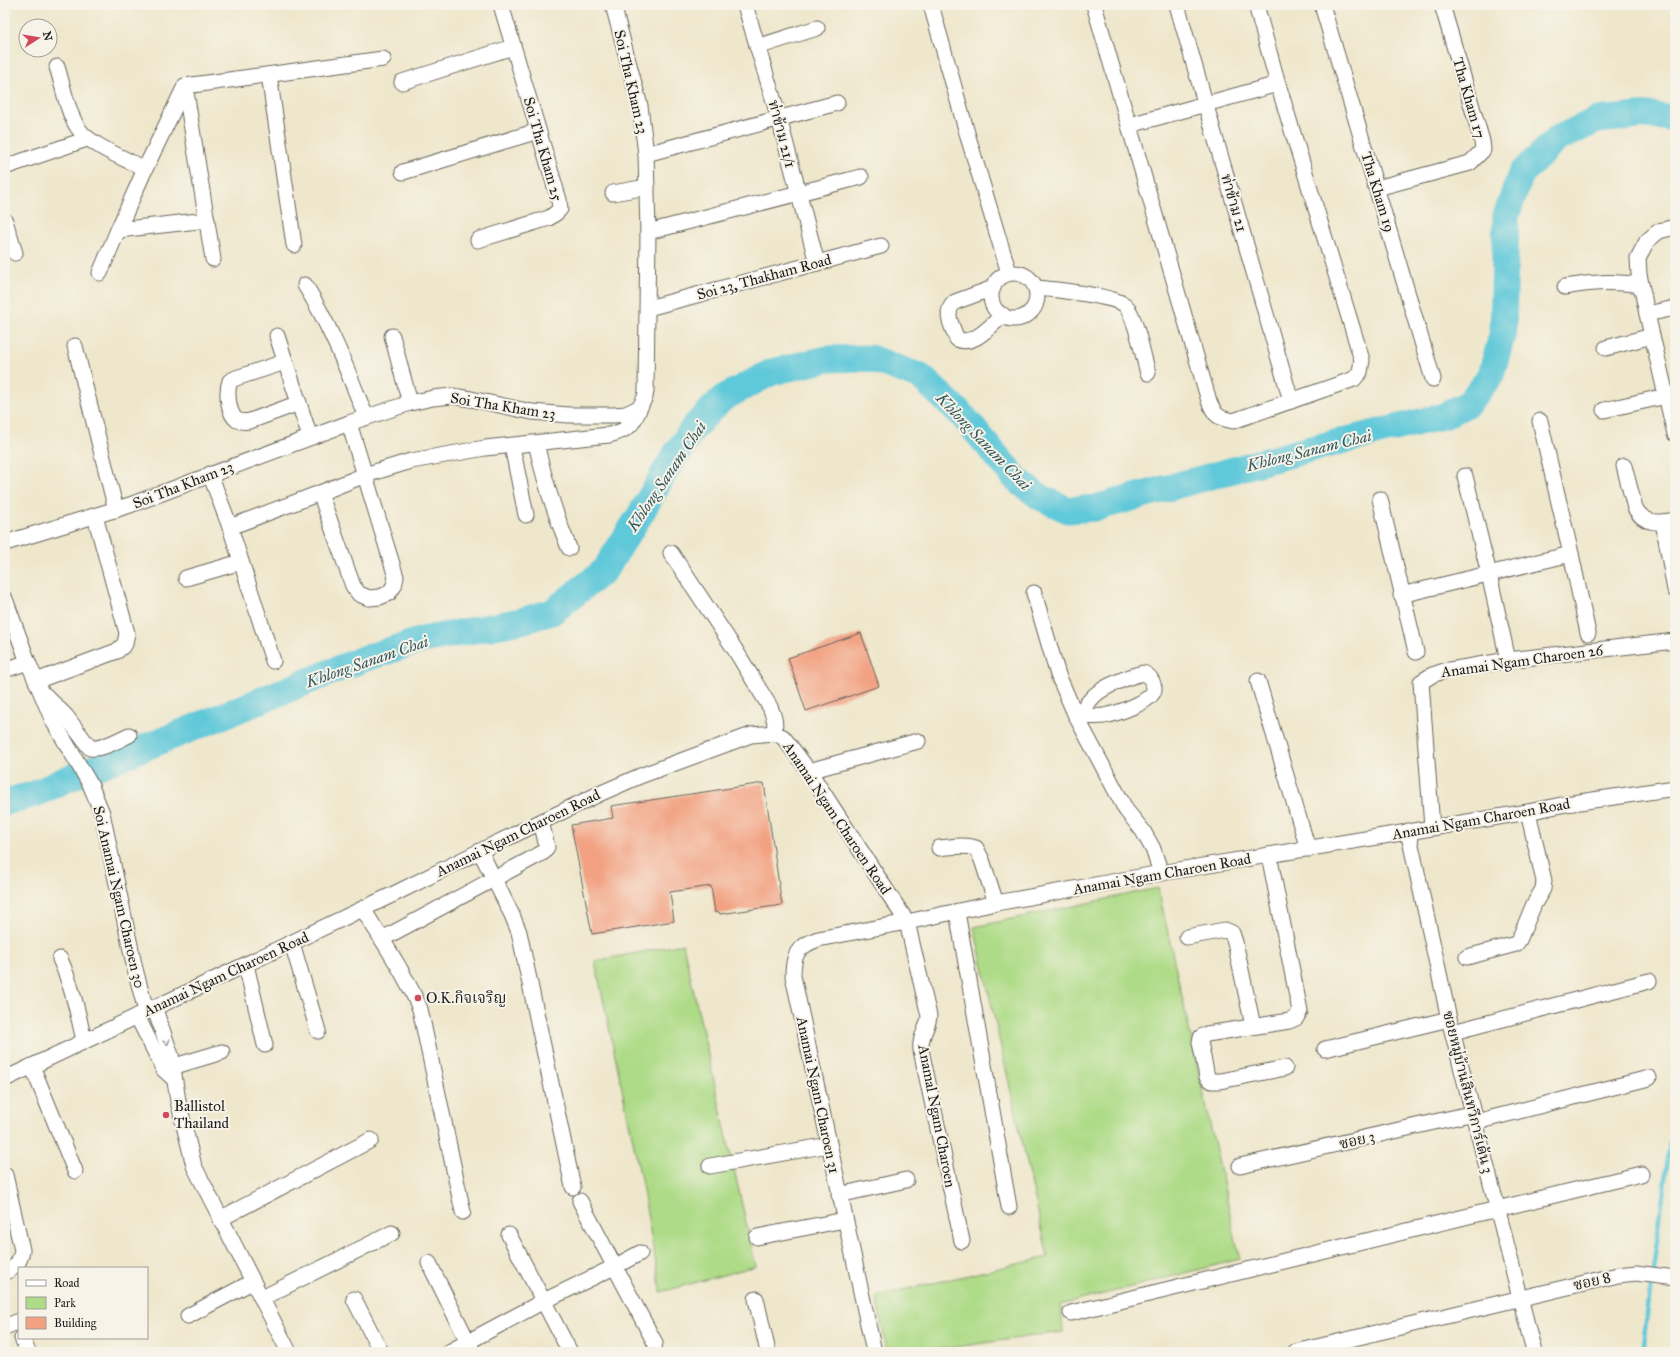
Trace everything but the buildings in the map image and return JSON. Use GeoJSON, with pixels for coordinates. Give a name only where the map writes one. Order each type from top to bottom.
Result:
{"type":"FeatureCollection","features":[{"type":"Feature","properties":{"kind":"street","name":"Soi Tha Kham 25"},"geometry":{"type":"LineString","coordinates":[[478,240],[549,218],[560,209],[559,200],[501,5]]}},
{"type":"Feature","properties":{"kind":"street","name":"Soi Tha Kham 23"},"geometry":{"type":"LineString","coordinates":[[5,543],[116,510],[349,423],[410,403],[433,398],[452,396],[532,412],[568,415],[614,416],[626,414],[640,406],[645,397],[646,391],[648,308],[646,154],[640,106],[613,5]]}},
{"type":"Feature","properties":{"kind":"street","name":"ท่าข้าม 21/1"},"geometry":{"type":"LineString","coordinates":[[745,5],[779,118],[817,264]]}},
{"type":"Feature","properties":{"kind":"street"},"geometry":{"type":"LineString","coordinates":[[931,5],[969,140],[1009,273]]}},
{"type":"Feature","properties":{"kind":"street"},"geometry":{"type":"LineString","coordinates":[[1094,5],[1209,401],[1213,411],[1220,419],[1233,421],[1354,379],[1360,372],[1362,360],[1278,84],[1256,5]]}},
{"type":"Feature","properties":{"kind":"street","name":"ท่าข้าม 21"},"geometry":{"type":"LineString","coordinates":[[1177,5],[1291,401]]}},
{"type":"Feature","properties":{"kind":"street","name":"Tha Kham 19"},"geometry":{"type":"LineString","coordinates":[[1322,5],[1433,379]]}},
{"type":"Feature","properties":{"kind":"street","name":"Tha Kham 17"},"geometry":{"type":"LineString","coordinates":[[1377,188],[1470,163],[1483,150],[1482,141],[1442,5]]}},
{"type":"Feature","properties":{"kind":"street"},"geometry":{"type":"LineString","coordinates":[[758,47],[817,28]]}},
{"type":"Feature","properties":{"kind":"street"},"geometry":{"type":"LineString","coordinates":[[402,82],[513,47]]}},
{"type":"Feature","properties":{"kind":"street"},"geometry":{"type":"LineString","coordinates":[[185,86],[383,59]]}},
{"type":"Feature","properties":{"kind":"street"},"geometry":{"type":"LineString","coordinates":[[57,67],[77,128],[87,139],[145,169]]}},
{"type":"Feature","properties":{"kind":"street"},"geometry":{"type":"LineString","coordinates":[[269,75],[294,245]]}},
{"type":"Feature","properties":{"kind":"street"},"geometry":{"type":"LineString","coordinates":[[1130,126],[1278,84]]}},
{"type":"Feature","properties":{"kind":"street"},"geometry":{"type":"LineString","coordinates":[[100,273],[145,169],[185,86]]}},
{"type":"Feature","properties":{"kind":"street"},"geometry":{"type":"LineString","coordinates":[[185,86],[213,259]]}},
{"type":"Feature","properties":{"kind":"street"},"geometry":{"type":"LineString","coordinates":[[646,154],[837,103]]}},
{"type":"Feature","properties":{"kind":"street"},"geometry":{"type":"LineString","coordinates":[[403,172],[538,131]]}},
{"type":"Feature","properties":{"kind":"street"},"geometry":{"type":"LineString","coordinates":[[5,166],[87,139]]}},
{"type":"Feature","properties":{"kind":"street"},"geometry":{"type":"LineString","coordinates":[[648,232],[861,177]]}},
{"type":"Feature","properties":{"kind":"street"},"geometry":{"type":"LineString","coordinates":[[613,193],[647,187]]}},
{"type":"Feature","properties":{"kind":"street"},"geometry":{"type":"LineString","coordinates":[[118,230],[207,220]]}},
{"type":"Feature","properties":{"kind":"street"},"geometry":{"type":"LineString","coordinates":[[5,221],[15,253]]}},
{"type":"Feature","properties":{"kind":"street"},"geometry":{"type":"LineString","coordinates":[[1675,227],[1658,231],[1647,241],[1638,258],[1652,336],[1675,434]]}},
{"type":"Feature","properties":{"kind":"street","name":"Soi 23, Thakham Road"},"geometry":{"type":"LineString","coordinates":[[648,308],[881,246]]}},
{"type":"Feature","properties":{"kind":"street"},"geometry":{"type":"LineString","coordinates":[[1009,273],[1016,273],[1028,278],[1036,288],[1036,304],[1032,311],[1026,316],[1018,318],[1003,316],[998,312],[992,300],[993,288],[999,278],[1009,273]]}},
{"type":"Feature","properties":{"kind":"street"},"geometry":{"type":"LineString","coordinates":[[1565,288],[1602,282],[1642,285]]}},
{"type":"Feature","properties":{"kind":"street"},"geometry":{"type":"LineString","coordinates":[[305,285],[321,310],[366,418]]}},
{"type":"Feature","properties":{"kind":"street"},"geometry":{"type":"LineString","coordinates":[[993,288],[955,302],[948,310],[949,319],[957,339],[966,342],[977,337],[1003,316]]}},
{"type":"Feature","properties":{"kind":"street"},"geometry":{"type":"LineString","coordinates":[[1036,288],[1084,294],[1118,301],[1125,304],[1134,326],[1148,373]]}},
{"type":"Feature","properties":{"kind":"street"},"geometry":{"type":"LineString","coordinates":[[1648,314],[1675,308]]}},
{"type":"Feature","properties":{"kind":"street"},"geometry":{"type":"LineString","coordinates":[[277,336],[310,437]]}},
{"type":"Feature","properties":{"kind":"street"},"geometry":{"type":"LineString","coordinates":[[392,336],[410,403]]}},
{"type":"Feature","properties":{"kind":"street"},"geometry":{"type":"LineString","coordinates":[[1606,348],[1652,336]]}},
{"type":"Feature","properties":{"kind":"street"},"geometry":{"type":"LineString","coordinates":[[75,346],[116,510]]}},
{"type":"Feature","properties":{"kind":"street"},"geometry":{"type":"LineString","coordinates":[[285,362],[230,381],[227,394],[232,414],[236,420],[242,422],[250,421],[299,403]]}},
{"type":"Feature","properties":{"kind":"street"},"geometry":{"type":"LineString","coordinates":[[1604,410],[1666,396]]}},
{"type":"Feature","properties":{"kind":"street"},"geometry":{"type":"LineString","coordinates":[[230,527],[364,475],[411,461],[478,449],[609,435],[621,432],[630,426],[635,420],[640,406]]}},
{"type":"Feature","properties":{"kind":"street"},"geometry":{"type":"LineString","coordinates":[[1540,421],[1588,633]]}},
{"type":"Feature","properties":{"kind":"street"},"geometry":{"type":"LineString","coordinates":[[320,493],[353,586],[359,594],[369,598],[389,594],[394,586],[396,577],[349,423]]}},
{"type":"Feature","properties":{"kind":"street"},"geometry":{"type":"LineString","coordinates":[[536,443],[554,510],[569,548]]}},
{"type":"Feature","properties":{"kind":"street"},"geometry":{"type":"LineString","coordinates":[[512,446],[526,515]]}},
{"type":"Feature","properties":{"kind":"street"},"geometry":{"type":"LineString","coordinates":[[1624,466],[1638,514],[1653,523],[1669,521],[1675,590]]}},
{"type":"Feature","properties":{"kind":"street"},"geometry":{"type":"LineString","coordinates":[[210,474],[230,527],[273,661]]}},
{"type":"Feature","properties":{"kind":"street"},"geometry":{"type":"LineString","coordinates":[[1465,476],[1508,660]]}},
{"type":"Feature","properties":{"kind":"street"},"geometry":{"type":"LineString","coordinates":[[1380,499],[1401,595],[1416,652]]}},
{"type":"Feature","properties":{"kind":"street"},"geometry":{"type":"LineString","coordinates":[[95,516],[128,633],[125,644],[117,651],[38,685],[66,716],[90,748],[95,749],[129,735]]}},
{"type":"Feature","properties":{"kind":"street"},"geometry":{"type":"LineString","coordinates":[[671,553],[734,648],[770,707],[776,725],[774,733]]}},
{"type":"Feature","properties":{"kind":"street"},"geometry":{"type":"LineString","coordinates":[[1401,595],[1571,554]]}},
{"type":"Feature","properties":{"kind":"street"},"geometry":{"type":"LineString","coordinates":[[186,578],[241,562]]}},
{"type":"Feature","properties":{"kind":"street"},"geometry":{"type":"LineString","coordinates":[[1034,593],[1058,675],[1076,716],[1126,810],[1143,831],[1154,849],[1161,873]]}},
{"type":"Feature","properties":{"kind":"street","name":"Soi Anamai Ngam Charoen 30"},"geometry":{"type":"LineString","coordinates":[[5,599],[28,662],[53,721],[90,784],[102,813],[135,969],[146,1011],[171,1055],[171,1072],[188,1147],[194,1166],[289,1352]]}},
{"type":"Feature","properties":{"kind":"street","name":"Anamai Ngam Charoen 26"},"geometry":{"type":"LineString","coordinates":[[1432,827],[1421,682],[1432,675],[1444,671],[1508,660],[1675,641]]}},
{"type":"Feature","properties":{"kind":"street"},"geometry":{"type":"LineString","coordinates":[[5,670],[28,662]]}},
{"type":"Feature","properties":{"kind":"street"},"geometry":{"type":"LineString","coordinates":[[1143,673],[1148,675],[1152,680],[1155,689],[1151,697],[1146,701],[1103,716],[1076,716],[1094,696],[1102,690],[1137,674],[1143,673]]}},
{"type":"Feature","properties":{"kind":"street"},"geometry":{"type":"LineString","coordinates":[[1258,680],[1308,848]]}},
{"type":"Feature","properties":{"kind":"street","name":"Anamai Ngam Charoen Road"},"geometry":{"type":"LineString","coordinates":[[5,1079],[363,909],[541,821],[633,779],[751,735],[774,733],[783,737],[809,771],[907,922],[996,903],[1161,873],[1528,812],[1566,804],[1675,788]]}},
{"type":"Feature","properties":{"kind":"street"},"geometry":{"type":"LineString","coordinates":[[809,771],[918,741]]}},
{"type":"Feature","properties":{"kind":"street"},"geometry":{"type":"LineString","coordinates":[[1467,957],[1516,944],[1534,904],[1543,889],[1544,881],[1528,812]]}},
{"type":"Feature","properties":{"kind":"street"},"geometry":{"type":"LineString","coordinates":[[382,939],[544,852],[547,847],[541,821]]}},
{"type":"Feature","properties":{"kind":"street","name":"ซอยหมู่บ้าน่สินทวีการ์เด้น 3"},"geometry":{"type":"LineString","coordinates":[[1408,831],[1451,1026],[1534,1352]]}},
{"type":"Feature","properties":{"kind":"street"},"geometry":{"type":"LineString","coordinates":[[939,848],[961,846],[976,848],[982,860],[996,903]]}},
{"type":"Feature","properties":{"kind":"street"},"geometry":{"type":"LineString","coordinates":[[480,851],[519,932],[573,1187]]}},
{"type":"Feature","properties":{"kind":"street"},"geometry":{"type":"LineString","coordinates":[[1269,855],[1300,1011],[1296,1018],[1289,1021],[1206,1034],[1201,1037],[1200,1042],[1206,1077],[1212,1081],[1220,1081],[1285,1068]]}},
{"type":"Feature","properties":{"kind":"street"},"geometry":{"type":"LineString","coordinates":[[363,909],[400,968],[413,991],[420,1009],[463,1212]]}},
{"type":"Feature","properties":{"kind":"street"},"geometry":{"type":"LineString","coordinates":[[957,912],[1009,1207]]}},
{"type":"Feature","properties":{"kind":"street","name":"Anamai Ngam Charoen 31"},"geometry":{"type":"LineString","coordinates":[[874,1352],[797,997],[793,976],[793,961],[798,951],[806,943],[818,939],[907,922]]}},
{"type":"Feature","properties":{"kind":"street","name":"Anamal Ngam Charoen"},"geometry":{"type":"LineString","coordinates":[[907,922],[929,1016],[928,1025],[922,1035],[920,1043],[921,1050],[962,1241]]}},
{"type":"Feature","properties":{"kind":"street"},"geometry":{"type":"LineString","coordinates":[[1187,937],[1225,930],[1232,933],[1253,1026]]}},
{"type":"Feature","properties":{"kind":"street"},"geometry":{"type":"LineString","coordinates":[[292,943],[318,1031]]}},
{"type":"Feature","properties":{"kind":"street"},"geometry":{"type":"LineString","coordinates":[[60,959],[70,981],[84,1041]]}},
{"type":"Feature","properties":{"kind":"street"},"geometry":{"type":"LineString","coordinates":[[246,965],[265,1044]]}},
{"type":"Feature","properties":{"kind":"street"},"geometry":{"type":"LineString","coordinates":[[1325,1049],[1451,1026],[1649,981]]}},
{"type":"Feature","properties":{"kind":"street"},"geometry":{"type":"LineString","coordinates":[[171,1072],[222,1052]]}},
{"type":"Feature","properties":{"kind":"street"},"geometry":{"type":"LineString","coordinates":[[32,1066],[75,1171]]}},
{"type":"Feature","properties":{"kind":"street","name":"ซอย 3"},"geometry":{"type":"LineString","coordinates":[[1240,1166],[1475,1117],[1649,1078]]}},
{"type":"Feature","properties":{"kind":"street"},"geometry":{"type":"LineString","coordinates":[[220,1219],[371,1140]]}},
{"type":"Feature","properties":{"kind":"street"},"geometry":{"type":"LineString","coordinates":[[710,1166],[829,1145]]}},
{"type":"Feature","properties":{"kind":"street"},"geometry":{"type":"LineString","coordinates":[[1071,1313],[1641,1174]]}},
{"type":"Feature","properties":{"kind":"street"},"geometry":{"type":"LineString","coordinates":[[5,1176],[22,1250],[20,1261],[13,1269],[5,1272]]}},
{"type":"Feature","properties":{"kind":"street"},"geometry":{"type":"LineString","coordinates":[[839,1195],[906,1180]]}},
{"type":"Feature","properties":{"kind":"street"},"geometry":{"type":"LineString","coordinates":[[580,1201],[655,1343]]}},
{"type":"Feature","properties":{"kind":"street"},"geometry":{"type":"LineString","coordinates":[[757,1237],[845,1220]]}},
{"type":"Feature","properties":{"kind":"street"},"geometry":{"type":"LineString","coordinates":[[262,1298],[392,1232]]}},
{"type":"Feature","properties":{"kind":"street"},"geometry":{"type":"LineString","coordinates":[[509,1235],[542,1302],[570,1352]]}},
{"type":"Feature","properties":{"kind":"street"},"geometry":{"type":"LineString","coordinates":[[449,1352],[471,1347],[542,1302],[640,1253]]}},
{"type":"Feature","properties":{"kind":"street"},"geometry":{"type":"LineString","coordinates":[[429,1263],[471,1347]]}},
{"type":"Feature","properties":{"kind":"street","name":"ซอย 8"},"geometry":{"type":"LineString","coordinates":[[1296,1352],[1618,1275],[1636,1273],[1670,1277]]}},
{"type":"Feature","properties":{"kind":"street"},"geometry":{"type":"LineString","coordinates":[[188,1316],[252,1282]]}},
{"type":"Feature","properties":{"kind":"street"},"geometry":{"type":"LineString","coordinates":[[354,1299],[381,1352]]}},
{"type":"Feature","properties":{"kind":"street"},"geometry":{"type":"LineString","coordinates":[[756,1299],[768,1352]]}},
{"type":"Feature","properties":{"kind":"street"},"geometry":{"type":"LineString","coordinates":[[22,1339],[28,1352]]}},
{"type":"Feature","properties":{"kind":"green space"},"geometry":{"type":"Polygon","coordinates":[[[1158,888],[1240,1259],[1061,1305],[1063,1332],[919,1352],[887,1352],[876,1296],[1048,1257],[974,927],[1158,888]]]}},
{"type":"Feature","properties":{"kind":"green space"},"geometry":{"type":"Polygon","coordinates":[[[683,944],[756,1266],[661,1292],[641,1179],[595,961],[683,944]]]}},
{"type":"Feature","properties":{"kind":"waterway","name":"Khlong Sanam Chai"},"geometry":{"type":"LineString","coordinates":[[5,802],[35,794],[67,779],[363,659],[422,640],[521,621],[552,612],[604,571],[640,515],[670,463],[694,427],[723,398],[772,372],[827,359],[870,358],[921,377],[962,415],[1017,480],[1040,497],[1068,510],[1095,508],[1306,450],[1444,416],[1469,403],[1491,375],[1503,332],[1506,216],[1521,174],[1557,139],[1597,120],[1649,115],[1675,119]]}},
{"type":"Feature","properties":{"kind":"waterway"},"geometry":{"type":"LineString","coordinates":[[1642,1352],[1675,1106]]}},
{"type":"Feature","properties":{"kind":"place","name":"O.K.กิจเจริญ"},"geometry":{"type":"Point","coordinates":[418,998]}},
{"type":"Feature","properties":{"kind":"place","name":"Ballistol Thailand"},"geometry":{"type":"Point","coordinates":[166,1115]}}]}
